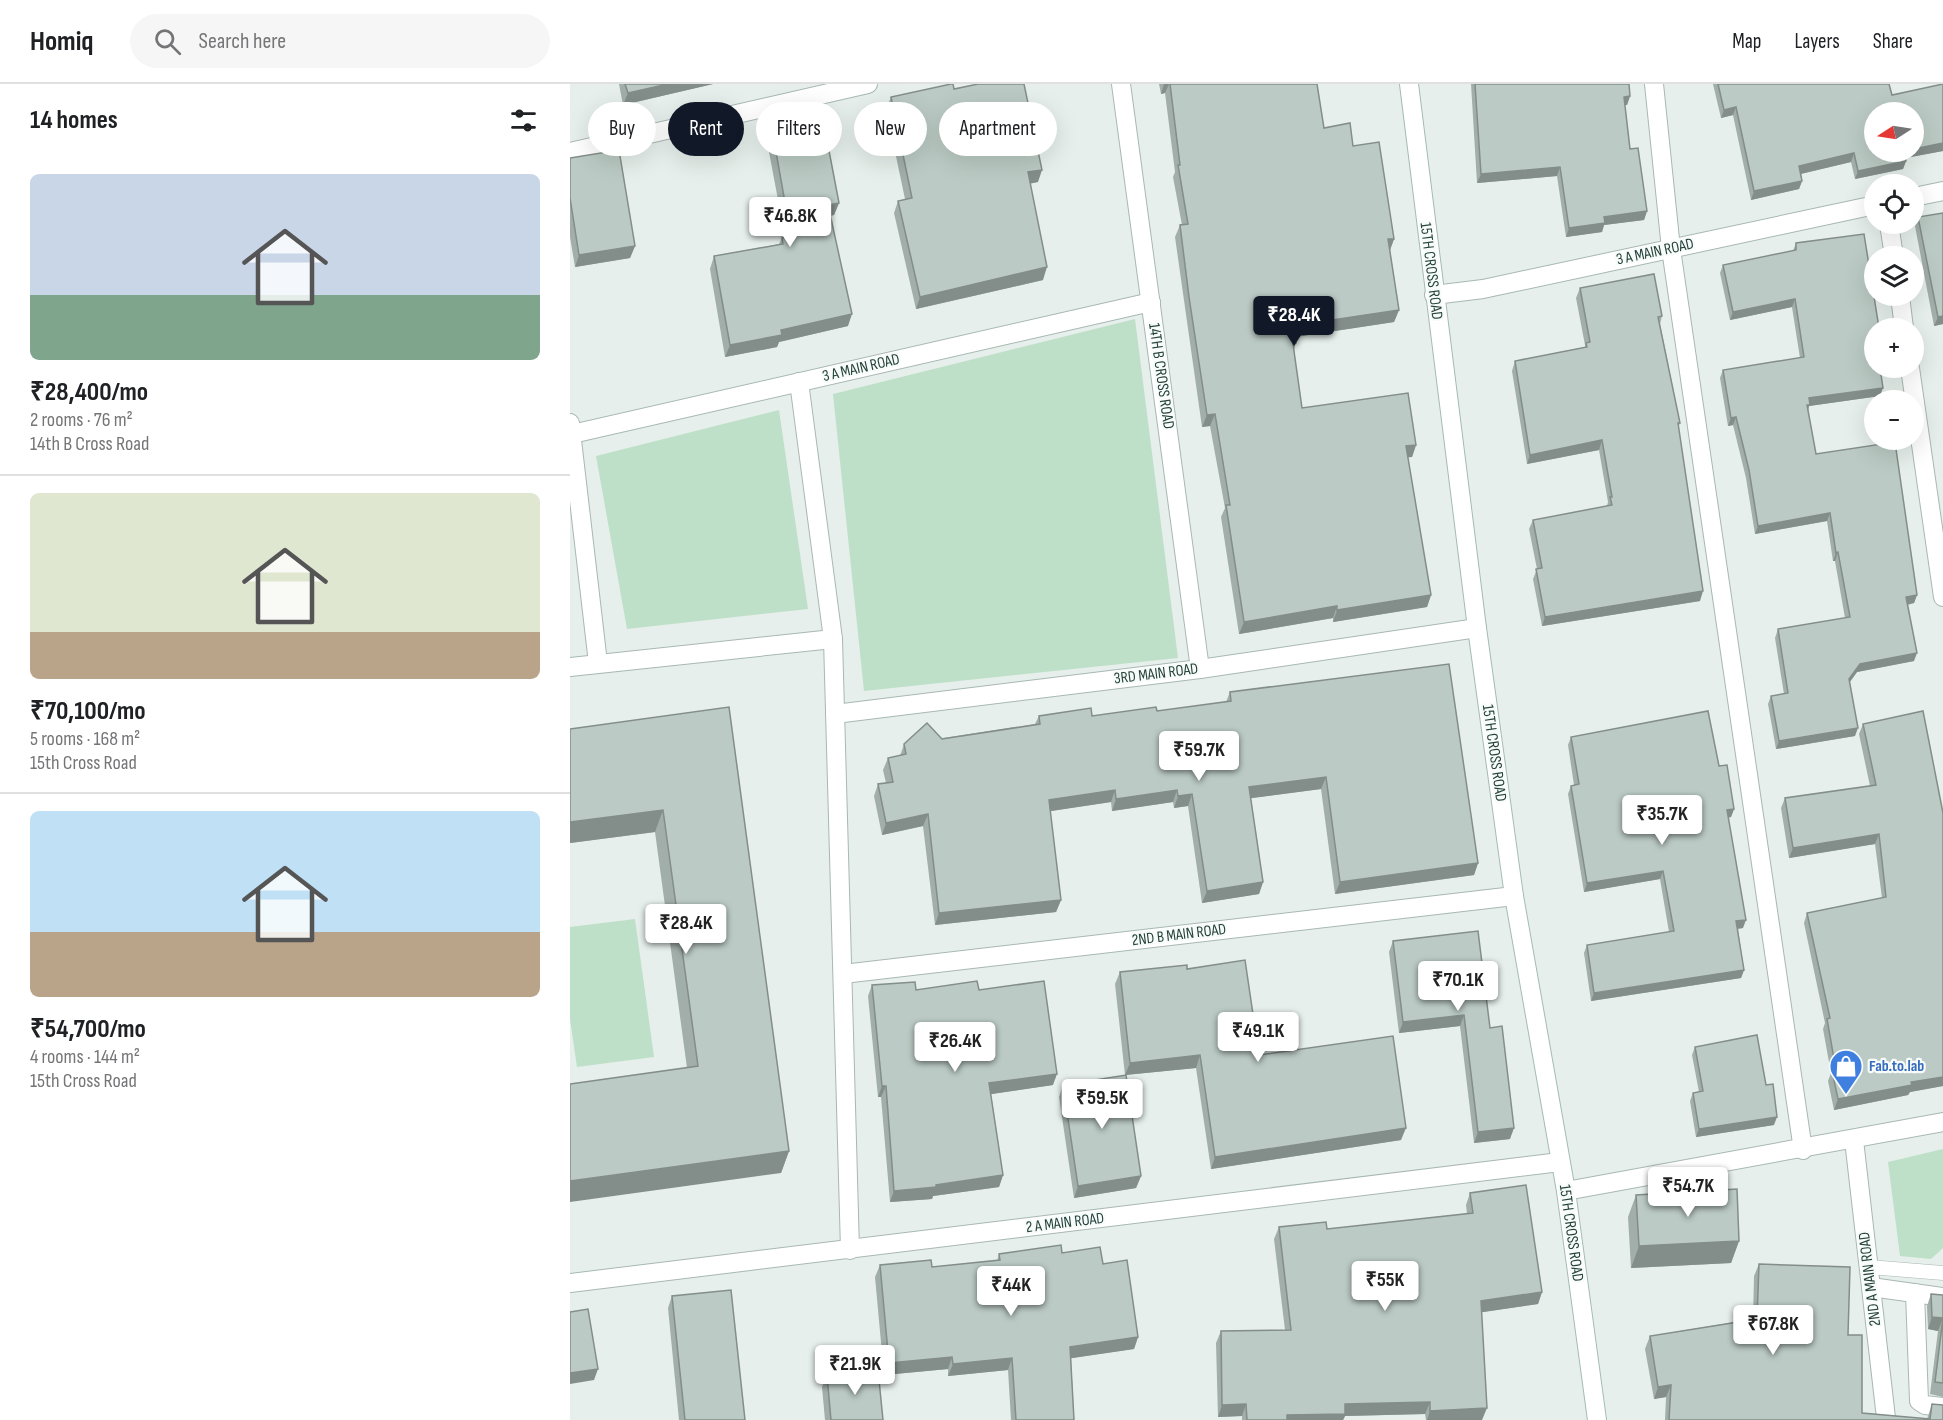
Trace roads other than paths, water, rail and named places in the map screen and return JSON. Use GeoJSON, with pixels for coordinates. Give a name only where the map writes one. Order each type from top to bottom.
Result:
{"type":"FeatureCollection","features":[{"type":"Feature","properties":{"kind":"street"},"geometry":{"type":"LineString","coordinates":[[570,152],[868,84]]}},
{"type":"Feature","properties":{"kind":"street","name":"14TH B CROSS ROAD"},"geometry":{"type":"LineString","coordinates":[[1121,84],[1200,669]]}},
{"type":"Feature","properties":{"kind":"street","name":"15TH CROSS ROAD"},"geometry":{"type":"LineString","coordinates":[[1409,84],[1434,296],[1514,896],[1566,1191],[1597,1420]]}},
{"type":"Feature","properties":{"kind":"street"},"geometry":{"type":"LineString","coordinates":[[1654,84],[1671,249],[1803,1150]]}},
{"type":"Feature","properties":{"kind":"street"},"geometry":{"type":"LineString","coordinates":[[1924,195],[1943,191]]}},
{"type":"Feature","properties":{"kind":"street","name":"3 A MAIN ROAD"},"geometry":{"type":"LineString","coordinates":[[1434,296],[1484,289],[1864,207]]}},
{"type":"Feature","properties":{"kind":"street","name":"3 A MAIN ROAD"},"geometry":{"type":"LineString","coordinates":[[571,428],[799,382],[1151,302]]}},
{"type":"Feature","properties":{"kind":"street"},"geometry":{"type":"LineString","coordinates":[[1911,378],[1943,597]]}},
{"type":"Feature","properties":{"kind":"street"},"geometry":{"type":"LineString","coordinates":[[799,382],[833,639],[850,1250]]}},
{"type":"Feature","properties":{"kind":"street"},"geometry":{"type":"LineString","coordinates":[[571,428],[598,663]]}},
{"type":"Feature","properties":{"kind":"street","name":"3RD MAIN ROAD"},"geometry":{"type":"LineString","coordinates":[[835,714],[1200,669],[1477,628]]}},
{"type":"Feature","properties":{"kind":"street"},"geometry":{"type":"LineString","coordinates":[[570,666],[833,639]]}},
{"type":"Feature","properties":{"kind":"street","name":"2ND B MAIN ROAD"},"geometry":{"type":"LineString","coordinates":[[843,974],[1514,896]]}},
{"type":"Feature","properties":{"kind":"street"},"geometry":{"type":"LineString","coordinates":[[1566,1191],[1803,1150],[1943,1122]]}},
{"type":"Feature","properties":{"kind":"street","name":"2ND A MAIN ROAD"},"geometry":{"type":"LineString","coordinates":[[1854,1140],[1886,1418]]}},
{"type":"Feature","properties":{"kind":"street","name":"2 A MAIN ROAD"},"geometry":{"type":"LineString","coordinates":[[570,1283],[1560,1162]]}},
{"type":"Feature","properties":{"kind":"street"},"geometry":{"type":"LineString","coordinates":[[1871,1287],[1943,1298]]}},
{"type":"Feature","properties":{"kind":"street"},"geometry":{"type":"LineString","coordinates":[[1916,1293],[1919,1401],[1925,1405],[1943,1407]]}},
{"type":"Feature","properties":{"kind":"lane"},"geometry":{"type":"LineString","coordinates":[[1869,1268],[1943,1273]]}},
{"type":"Feature","properties":{"kind":"place","name":"Fab.to.lab"},"geometry":{"type":"Point","coordinates":[1846,1095]}}]}
